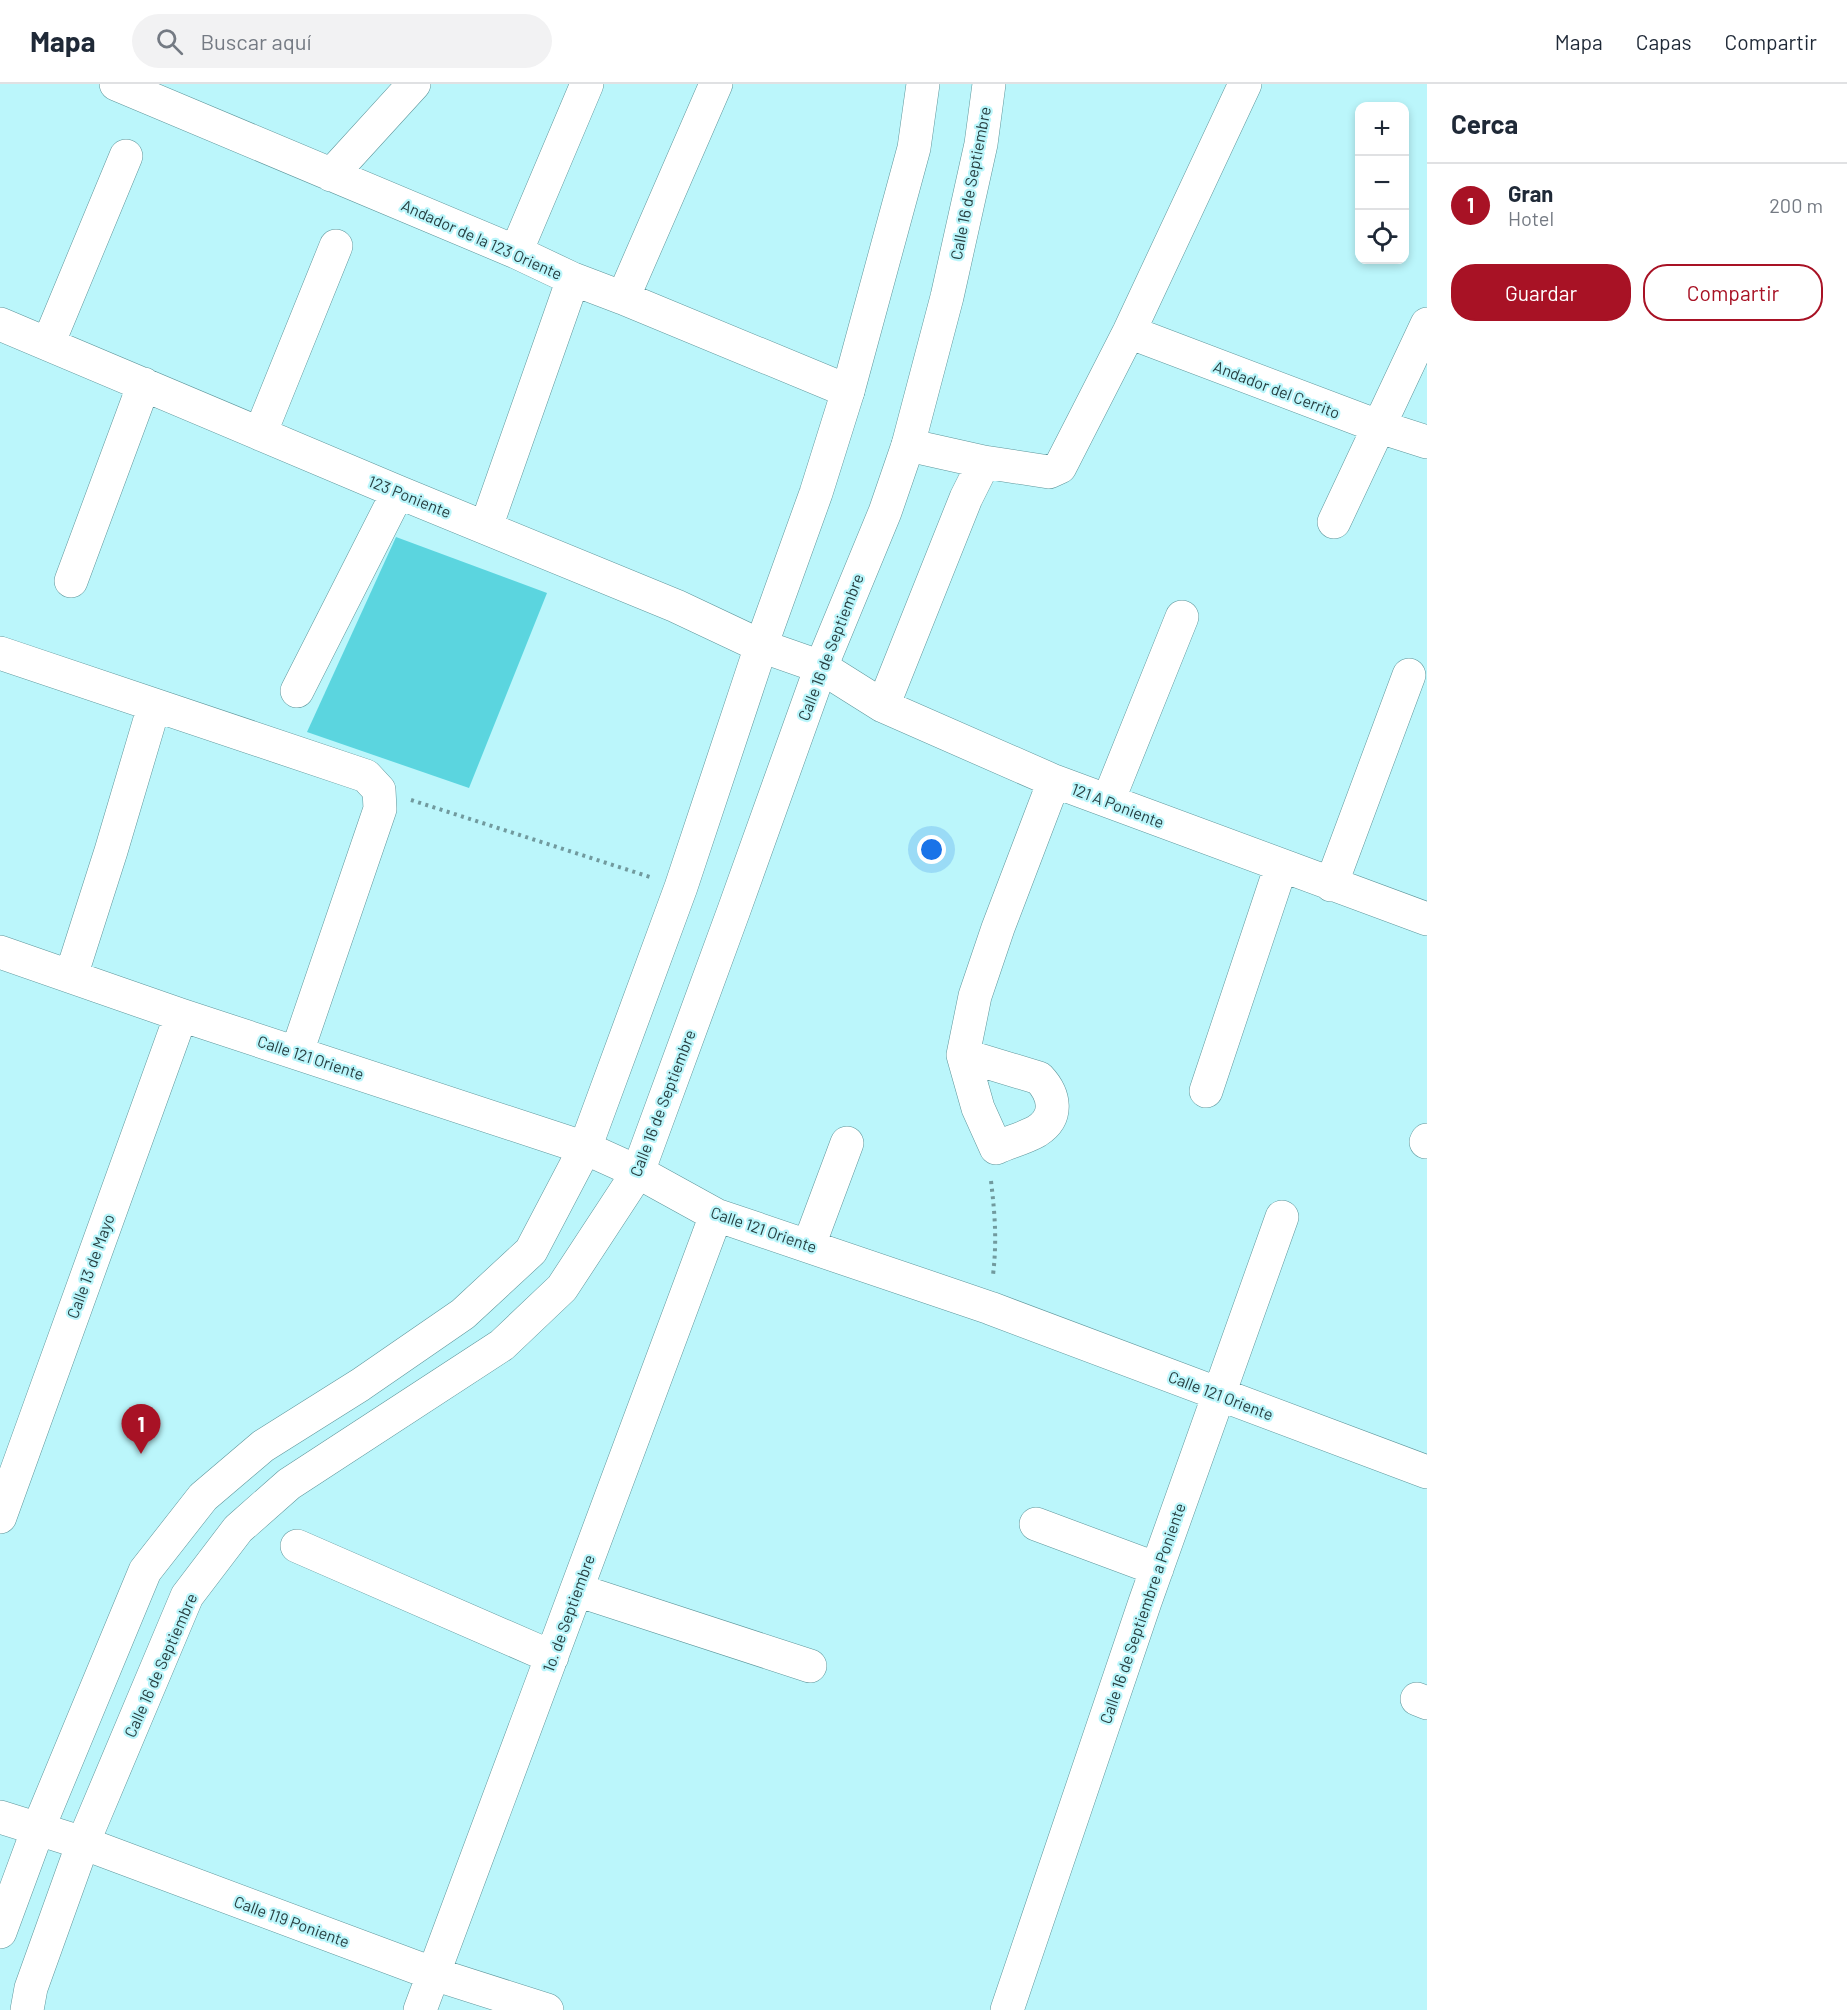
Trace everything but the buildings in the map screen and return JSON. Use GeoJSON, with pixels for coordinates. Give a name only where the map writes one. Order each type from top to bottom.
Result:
{"type":"FeatureCollection","features":[{"type":"Feature","properties":{"kind":"street","name":"Andador de la 123 Oriente"},"geometry":{"type":"LineString","coordinates":[[116,84],[516,252],[573,279],[848,392]]}},
{"type":"Feature","properties":{"kind":"street"},"geometry":{"type":"LineString","coordinates":[[331,175],[414,84]]}},
{"type":"Feature","properties":{"kind":"street"},"geometry":{"type":"LineString","coordinates":[[516,252],[587,84]]}},
{"type":"Feature","properties":{"kind":"street"},"geometry":{"type":"LineString","coordinates":[[623,298],[716,84]]}},
{"type":"Feature","properties":{"kind":"street"},"geometry":{"type":"LineString","coordinates":[[0,1932],[38,1829],[145,1571],[203,1497],[264,1446],[360,1385],[463,1314],[531,1251],[585,1148],[681,887],[761,646],[816,493],[848,392],[914,148],[923,84]]}},
{"type":"Feature","properties":{"kind":"street","name":"Calle 16 de Septiembre"},"geometry":{"type":"LineString","coordinates":[[27,2010],[31,1988],[83,1843],[187,1596],[238,1529],[289,1484],[502,1345],[562,1288],[638,1172],[821,667],[885,512],[908,445],[949,286],[981,144],[988,84]]}},
{"type":"Feature","properties":{"kind":"street"},"geometry":{"type":"LineString","coordinates":[[908,445],[984,462],[1049,472],[1060,467],[1129,332],[1245,84]]}},
{"type":"Feature","properties":{"kind":"street"},"geometry":{"type":"LineString","coordinates":[[48,344],[126,156]]}},
{"type":"Feature","properties":{"kind":"street"},"geometry":{"type":"LineString","coordinates":[[260,434],[336,246]]}},
{"type":"Feature","properties":{"kind":"street"},"geometry":{"type":"LineString","coordinates":[[486,527],[573,279]]}},
{"type":"Feature","properties":{"kind":"street","name":"123 Poniente"},"geometry":{"type":"LineString","coordinates":[[0,324],[398,492],[676,606],[761,646],[821,667]]}},
{"type":"Feature","properties":{"kind":"street"},"geometry":{"type":"LineString","coordinates":[[1334,522],[1427,324]]}},
{"type":"Feature","properties":{"kind":"street","name":"Andador del Cerrito"},"geometry":{"type":"LineString","coordinates":[[1129,332],[1380,427],[1427,442]]}},
{"type":"Feature","properties":{"kind":"street"},"geometry":{"type":"LineString","coordinates":[[70,581],[144,384]]}},
{"type":"Feature","properties":{"kind":"street"},"geometry":{"type":"LineString","coordinates":[[884,706],[966,498],[984,462]]}},
{"type":"Feature","properties":{"kind":"street"},"geometry":{"type":"LineString","coordinates":[[297,691],[398,492]]}},
{"type":"Feature","properties":{"kind":"street"},"geometry":{"type":"LineString","coordinates":[[1108,801],[1182,616]]}},
{"type":"Feature","properties":{"kind":"street"},"geometry":{"type":"LineString","coordinates":[[0,653],[366,776],[379,790],[380,809],[297,1052]]}},
{"type":"Feature","properties":{"kind":"street","name":"121 A Poniente"},"geometry":{"type":"LineString","coordinates":[[821,667],[884,706],[1054,781],[1427,919]]}},
{"type":"Feature","properties":{"kind":"street"},"geometry":{"type":"LineString","coordinates":[[1331,885],[1408,675]]}},
{"type":"Feature","properties":{"kind":"street"},"geometry":{"type":"LineString","coordinates":[[70,976],[111,851],[154,706]]}},
{"type":"Feature","properties":{"kind":"street"},"geometry":{"type":"LineString","coordinates":[[963,1055],[1039,1078],[1048,1087],[1053,1100],[1052,1116],[1038,1131],[996,1148],[978,1108],[963,1055],[975,996],[998,928],[1054,781]]}},
{"type":"Feature","properties":{"kind":"street"},"geometry":{"type":"LineString","coordinates":[[1206,1091],[1281,866]]}},
{"type":"Feature","properties":{"kind":"street","name":"Calle 121 Oriente"},"geometry":{"type":"LineString","coordinates":[[0,952],[181,1015],[585,1148],[638,1172],[716,1215],[990,1308],[1218,1394],[1425,1464]]}},
{"type":"Feature","properties":{"kind":"street","name":"Calle 13 de Mayo"},"geometry":{"type":"LineString","coordinates":[[0,1517],[181,1015]]}},
{"type":"Feature","properties":{"kind":"street"},"geometry":{"type":"LineString","coordinates":[[809,1245],[847,1143]]}},
{"type":"Feature","properties":{"kind":"street","name":"1o. de Septiembre"},"geometry":{"type":"LineString","coordinates":[[420,2010],[716,1215]]}},
{"type":"Feature","properties":{"kind":"street","name":"Calle 16 de Septiembre a Poniente"},"geometry":{"type":"LineString","coordinates":[[1007,2010],[1157,1569],[1282,1217]]}},
{"type":"Feature","properties":{"kind":"street"},"geometry":{"type":"LineString","coordinates":[[1036,1524],[1157,1569]]}},
{"type":"Feature","properties":{"kind":"street"},"geometry":{"type":"LineString","coordinates":[[297,1546],[552,1657]]}},
{"type":"Feature","properties":{"kind":"street"},"geometry":{"type":"LineString","coordinates":[[577,1590],[810,1666]]}},
{"type":"Feature","properties":{"kind":"street","name":"Calle 119 Poniente"},"geometry":{"type":"LineString","coordinates":[[0,1817],[83,1843],[434,1974],[547,2010]]}},
{"type":"Feature","properties":{"kind":"path"},"geometry":{"type":"LineString","coordinates":[[379,790],[681,887]]}},
{"type":"Feature","properties":{"kind":"path"},"geometry":{"type":"LineString","coordinates":[[990,1308],[997,1244],[991,1180],[996,1148]]}},
{"type":"Feature","properties":{"kind":"shaded area"},"geometry":{"type":"Polygon","coordinates":[[[396,537],[547,593],[469,788],[307,732],[396,537]]]}},
{"type":"Feature","properties":{"kind":"place","name":"Gran"},"geometry":{"type":"Point","coordinates":[141,1454]}}]}
